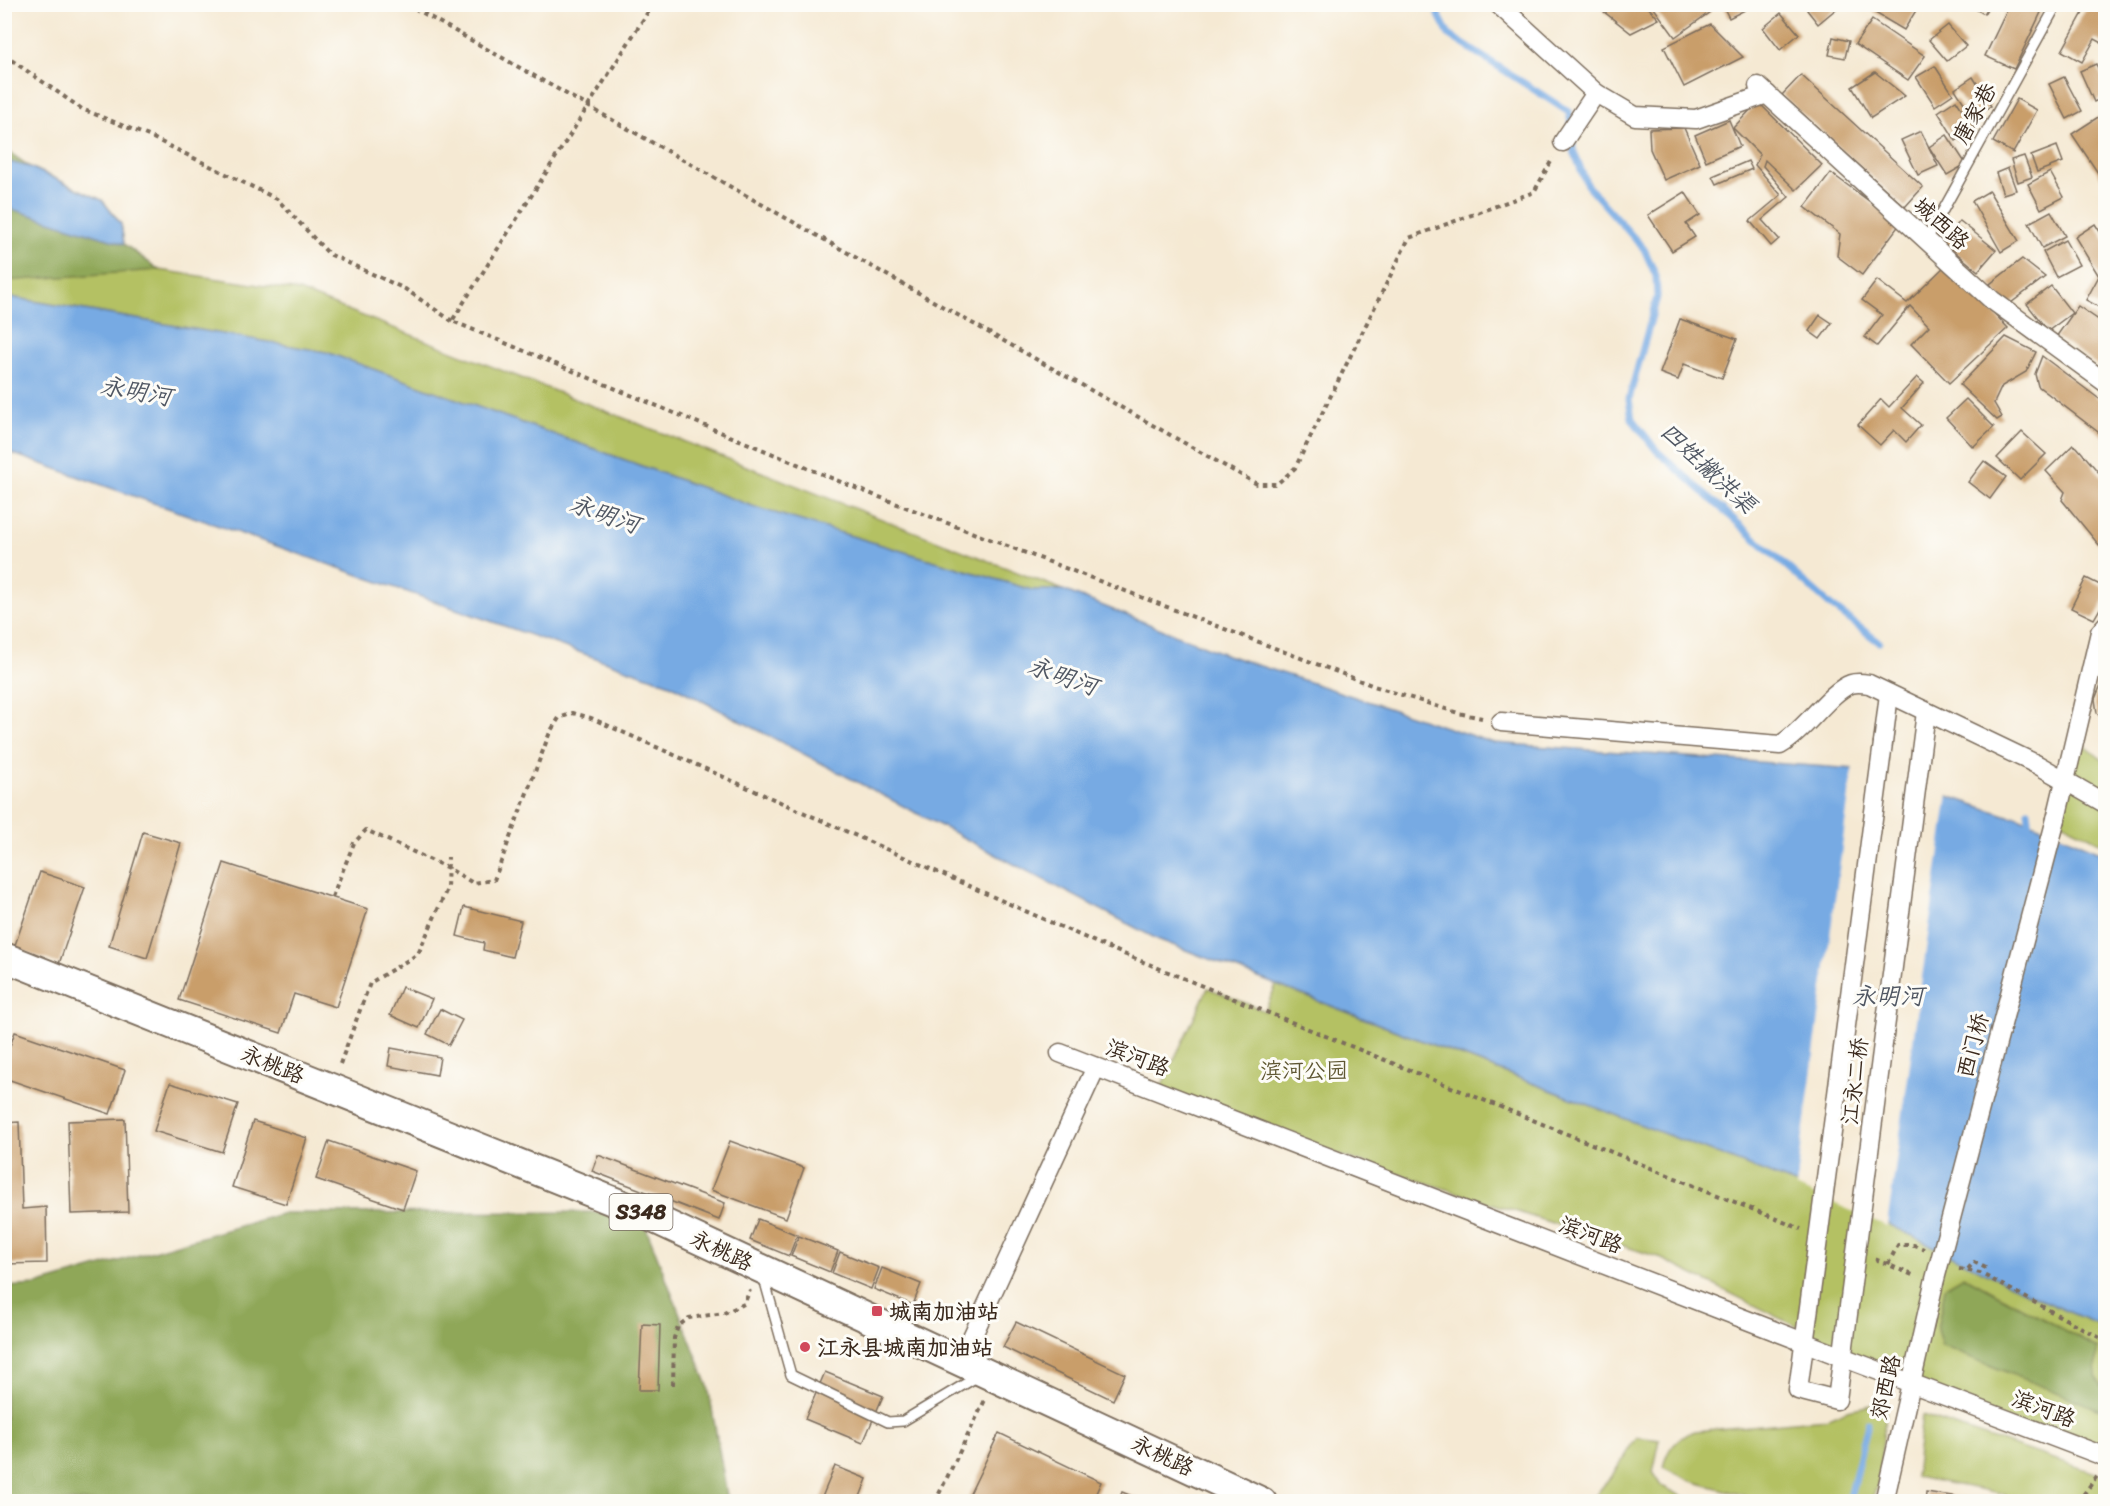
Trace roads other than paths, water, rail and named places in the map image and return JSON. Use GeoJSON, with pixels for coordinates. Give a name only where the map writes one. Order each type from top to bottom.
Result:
{"type":"FeatureCollection","features":[{"type":"Feature","properties":{"kind":"main road","name":"永桃路"},"geometry":{"type":"LineString","coordinates":[[4,957],[640,1212],[1262,1502]]}},
{"type":"Feature","properties":{"kind":"street"},"geometry":{"type":"LineString","coordinates":[[1498,4],[1596,93],[1563,142]]}},
{"type":"Feature","properties":{"kind":"street","name":"城西路"},"geometry":{"type":"LineString","coordinates":[[1596,93],[1635,116],[1696,119],[1762,90],[1992,300],[2106,383]]}},
{"type":"Feature","properties":{"kind":"street","name":"西门桥"},"geometry":{"type":"LineString","coordinates":[[1934,1283],[2104,632]]}},
{"type":"Feature","properties":{"kind":"street"},"geometry":{"type":"LineString","coordinates":[[1501,722],[1780,745],[1794,738],[1849,684],[1869,684],[2066,779],[2106,804]]}},
{"type":"Feature","properties":{"kind":"street","name":"江永二桥"},"geometry":{"type":"LineString","coordinates":[[1889,694],[1798,1390],[1837,1400],[1926,712]]}},
{"type":"Feature","properties":{"kind":"street","name":"滨河路"},"geometry":{"type":"LineString","coordinates":[[1060,1053],[1910,1383],[2102,1465]]}},
{"type":"Feature","properties":{"kind":"street"},"geometry":{"type":"LineString","coordinates":[[981,1371],[1095,1067]]}},
{"type":"Feature","properties":{"kind":"street","name":"郊西路"},"geometry":{"type":"LineString","coordinates":[[1884,1502],[1934,1283]]}},
{"type":"Feature","properties":{"kind":"lane","name":"唐家巷"},"geometry":{"type":"LineString","coordinates":[[1926,241],[2057,4]]}},
{"type":"Feature","properties":{"kind":"lane"},"geometry":{"type":"LineString","coordinates":[[762,1269],[791,1375],[812,1387],[888,1422],[896,1422],[981,1371]]}},
{"type":"Feature","properties":{"kind":"water"},"geometry":{"type":"Polygon","coordinates":[[[5,161],[30,167],[102,200],[121,224],[124,244],[5,207],[5,161]]]}},
{"type":"Feature","properties":{"kind":"water","name":"永明河"},"geometry":{"type":"Polygon","coordinates":[[[4,296],[326,352],[758,508],[1032,590],[1063,590],[1227,655],[1494,743],[1870,770],[2011,817],[2016,816],[2105,854],[2105,1327],[2037,1298],[1837,1200],[1157,939],[670,684],[5,451],[4,296]]]}},
{"type":"Feature","properties":{"kind":"waterway","name":"四姓撇洪渠"},"geometry":{"type":"LineString","coordinates":[[1433,4],[1449,35],[1569,112],[1571,124]]}},
{"type":"Feature","properties":{"kind":"waterway","name":"四姓撇洪渠"},"geometry":{"type":"LineString","coordinates":[[1572,135],[1573,149],[1587,185],[1644,249],[1656,276],[1657,297],[1629,399],[1632,419],[1657,451],[1830,605],[1879,642]]}},
{"type":"Feature","properties":{"kind":"waterway"},"geometry":{"type":"LineString","coordinates":[[2028,811],[2030,829]]}},
{"type":"Feature","properties":{"kind":"waterway"},"geometry":{"type":"LineString","coordinates":[[1849,1502],[1868,1423]]}},
{"type":"Feature","properties":{"kind":"place","name":"城南加油站"},"geometry":{"type":"Point","coordinates":[877,1311]}},
{"type":"Feature","properties":{"kind":"place","name":"江永县城南加油站"},"geometry":{"type":"Point","coordinates":[805,1347]}},
{"type":"Feature","properties":{"kind":"park label","name":"滨河公园"},"geometry":{"type":"Point","coordinates":[1304,1070]}}]}
